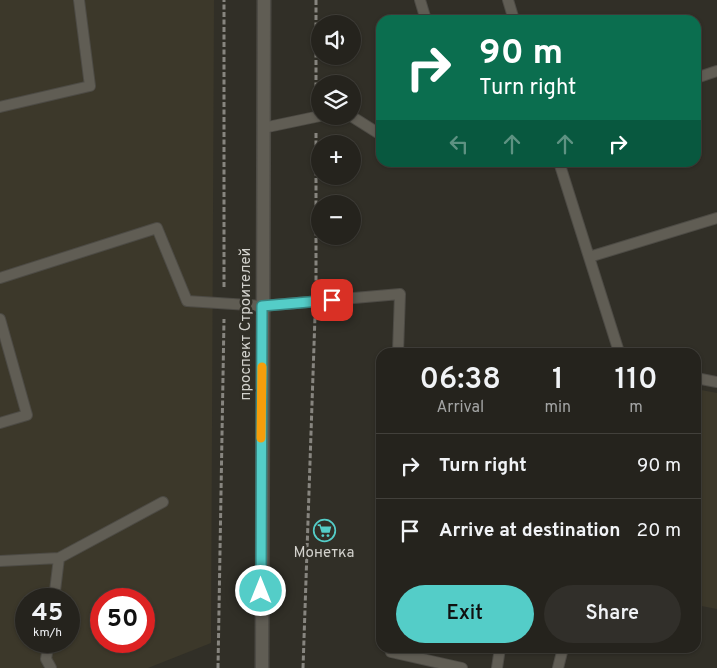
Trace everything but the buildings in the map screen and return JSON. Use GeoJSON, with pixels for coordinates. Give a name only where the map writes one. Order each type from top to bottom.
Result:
{"type":"FeatureCollection","features":[{"type":"Feature","properties":{"kind":"main road","name":"проспект Строителей"},"geometry":{"type":"LineString","coordinates":[[262,668],[260,648],[264,0]]}},
{"type":"Feature","properties":{"kind":"lane"},"geometry":{"type":"LineString","coordinates":[[0,107],[90,86],[79,0]]}},
{"type":"Feature","properties":{"kind":"lane"},"geometry":{"type":"LineString","coordinates":[[420,0],[424,15]]}},
{"type":"Feature","properties":{"kind":"lane"},"geometry":{"type":"LineString","coordinates":[[508,0],[512,15]]}},
{"type":"Feature","properties":{"kind":"lane"},"geometry":{"type":"LineString","coordinates":[[701,76],[717,71]]}},
{"type":"Feature","properties":{"kind":"lane"},"geometry":{"type":"LineString","coordinates":[[263,128],[311,118]]}},
{"type":"Feature","properties":{"kind":"lane"},"geometry":{"type":"LineString","coordinates":[[361,122],[376,132]]}},
{"type":"Feature","properties":{"kind":"lane"},"geometry":{"type":"LineString","coordinates":[[561,167],[618,348]]}},
{"type":"Feature","properties":{"kind":"lane"},"geometry":{"type":"LineString","coordinates":[[589,257],[717,218]]}},
{"type":"Feature","properties":{"kind":"lane"},"geometry":{"type":"LineString","coordinates":[[0,278],[156,228],[187,301],[262,306],[400,294],[398,348]]}},
{"type":"Feature","properties":{"kind":"lane"},"geometry":{"type":"LineString","coordinates":[[0,319],[27,415],[0,423]]}},
{"type":"Feature","properties":{"kind":"lane"},"geometry":{"type":"LineString","coordinates":[[701,379],[717,382]]}},
{"type":"Feature","properties":{"kind":"lane"},"geometry":{"type":"LineString","coordinates":[[0,561],[59,558],[163,502]]}},
{"type":"Feature","properties":{"kind":"lane"},"geometry":{"type":"LineString","coordinates":[[55,588],[59,558]]}},
{"type":"Feature","properties":{"kind":"lane"},"geometry":{"type":"LineString","coordinates":[[47,653],[46,659],[51,668]]}},
{"type":"Feature","properties":{"kind":"lane"},"geometry":{"type":"LineString","coordinates":[[395,653],[462,668]]}},
{"type":"Feature","properties":{"kind":"lane"},"geometry":{"type":"LineString","coordinates":[[497,668],[499,653]]}},
{"type":"Feature","properties":{"kind":"lane"},"geometry":{"type":"LineString","coordinates":[[558,668],[562,653]]}},
{"type":"Feature","properties":{"kind":"path"},"geometry":{"type":"LineString","coordinates":[[218,668],[224,302],[224,0]]}},
{"type":"Feature","properties":{"kind":"path"},"geometry":{"type":"LineString","coordinates":[[316,0],[317,75]]}},
{"type":"Feature","properties":{"kind":"path"},"geometry":{"type":"LineString","coordinates":[[304,668],[316,302],[318,125]]}},
{"type":"Feature","properties":{"kind":"shaded area"},"geometry":{"type":"Polygon","coordinates":[[[0,0],[214,0],[211,643],[148,668],[0,668],[0,0]]]}},
{"type":"Feature","properties":{"kind":"shaded area"},"geometry":{"type":"Polygon","coordinates":[[[701,390],[717,393],[717,609],[701,606],[701,390]]]}},
{"type":"Feature","properties":{"kind":"slow traffic"},"geometry":{"type":"LineString","coordinates":[[261,438],[262,367]]}},
{"type":"Feature","properties":{"kind":"place","name":"Монетка"},"geometry":{"type":"Point","coordinates":[324,530]}},
{"type":"Feature","properties":{"kind":"route"},"geometry":{"type":"LineString","coordinates":[[261,591],[262,306],[332,300]]}}]}
